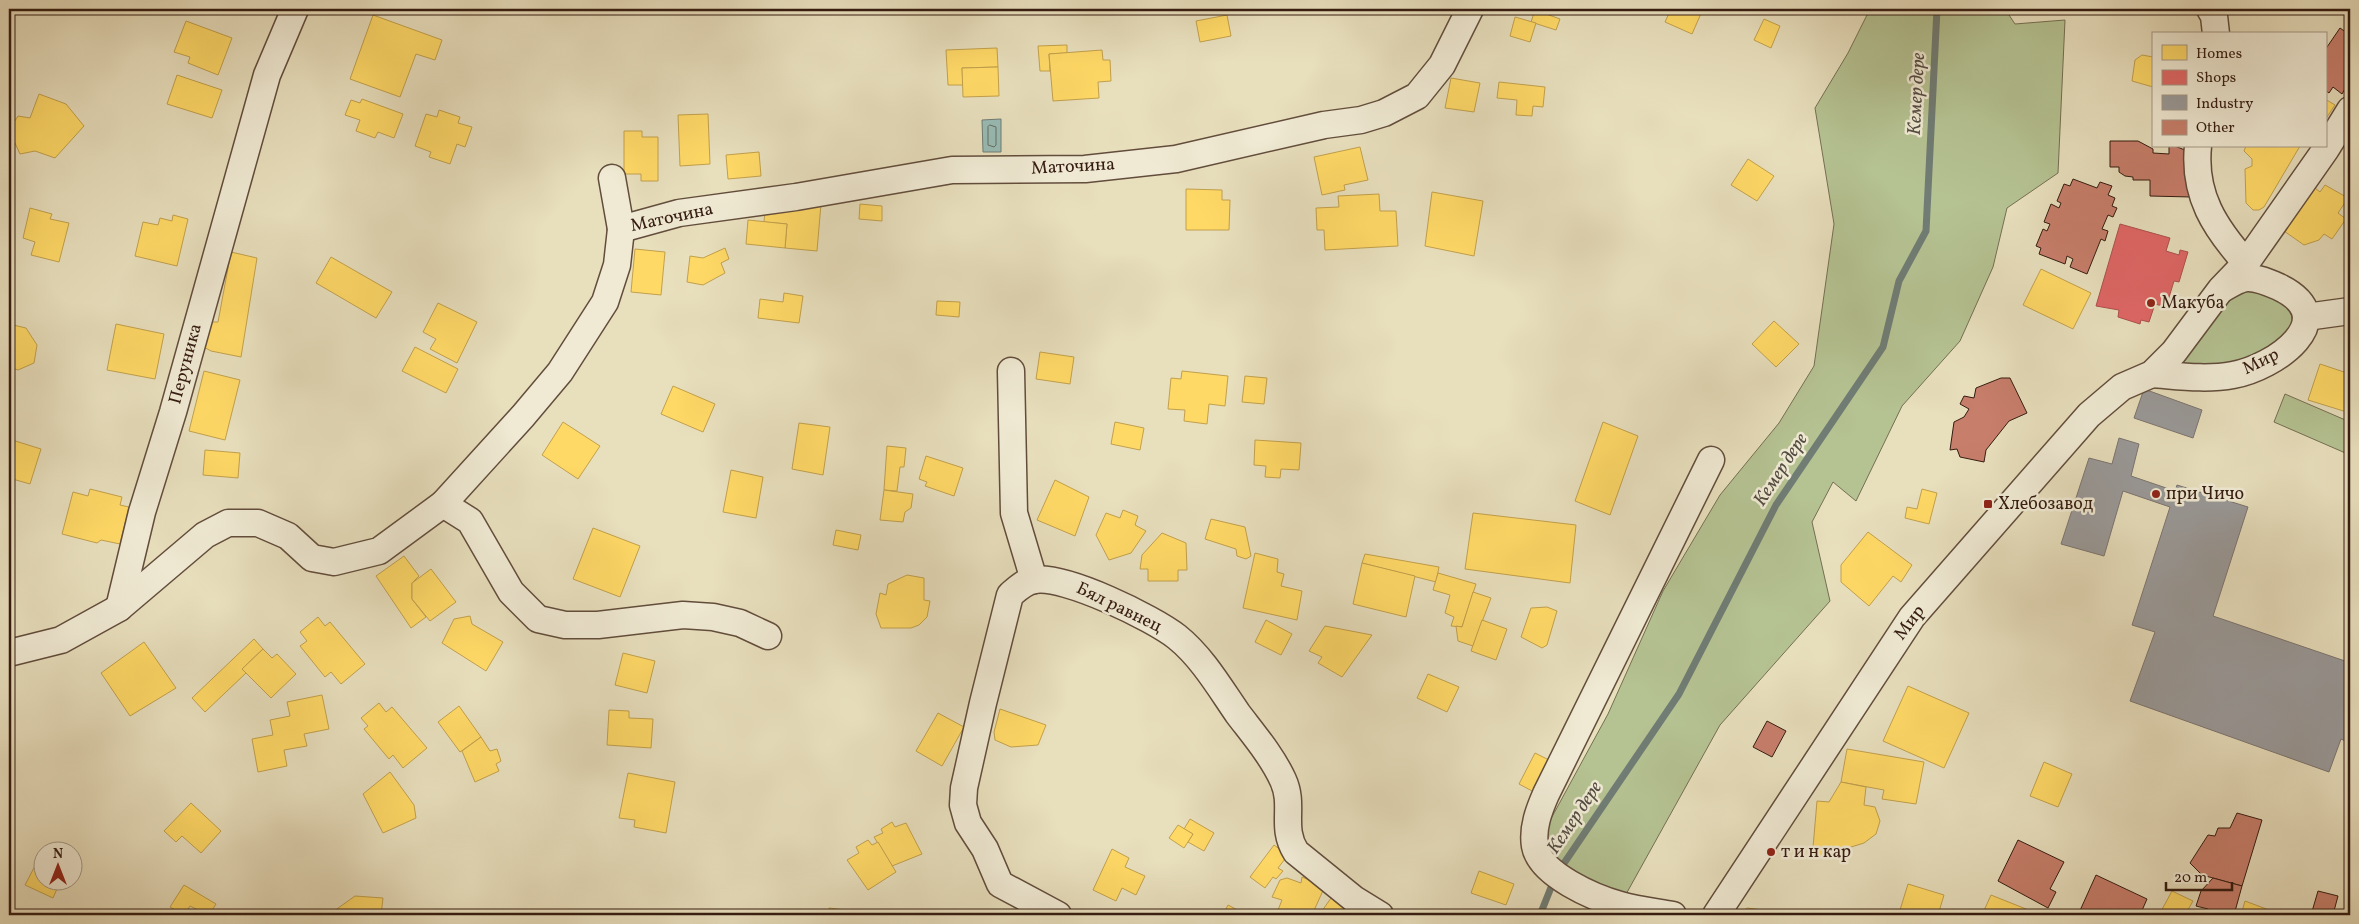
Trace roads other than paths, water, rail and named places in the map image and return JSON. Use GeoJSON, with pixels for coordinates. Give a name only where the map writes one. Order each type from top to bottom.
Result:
{"type":"FeatureCollection","features":[{"type":"Feature","properties":{"kind":"street","name":"Перуника"},"geometry":{"type":"LineString","coordinates":[[119,608],[142,512],[173,412],[267,75],[295,9]]}},
{"type":"Feature","properties":{"kind":"street","name":"Маточина"},"geometry":{"type":"LineString","coordinates":[[622,229],[679,213],[796,197],[952,170],[1085,169],[1176,159],[1324,125],[1361,120],[1384,113],[1417,96],[1442,65],[1470,9]]}},
{"type":"Feature","properties":{"kind":"street"},"geometry":{"type":"LineString","coordinates":[[2210,9],[2214,16],[2216,32]]}},
{"type":"Feature","properties":{"kind":"street","name":"Мир"},"geometry":{"type":"LineString","coordinates":[[2326,145],[2350,110]]}},
{"type":"Feature","properties":{"kind":"street"},"geometry":{"type":"LineString","coordinates":[[2198,148],[2197,159],[2200,181],[2209,214],[2223,237],[2246,263]]}},
{"type":"Feature","properties":{"kind":"street","name":"Мир"},"geometry":{"type":"LineString","coordinates":[[1716,915],[1912,618],[2089,415],[2122,386],[2152,374],[2174,352],[2221,289],[2246,263],[2324,148]]}},
{"type":"Feature","properties":{"kind":"street"},"geometry":{"type":"LineString","coordinates":[[9,653],[61,640],[119,608],[205,535],[228,522],[258,523],[288,536],[312,558],[334,562],[380,551],[443,504],[560,372],[605,302],[617,264],[622,229],[612,178]]}},
{"type":"Feature","properties":{"kind":"street","name":"Мир"},"geometry":{"type":"LineString","coordinates":[[2152,374],[2211,378],[2253,370],[2275,359],[2295,343],[2304,331],[2306,317],[2300,301],[2267,281],[2246,278],[2221,289]]}},
{"type":"Feature","properties":{"kind":"street"},"geometry":{"type":"LineString","coordinates":[[2306,317],[2350,311]]}},
{"type":"Feature","properties":{"kind":"street"},"geometry":{"type":"LineString","coordinates":[[1010,371],[1014,513],[1034,580],[1022,586],[1010,596],[964,788],[963,805],[968,823],[985,849],[1000,884],[1058,915]]}},
{"type":"Feature","properties":{"kind":"street"},"geometry":{"type":"LineString","coordinates":[[1673,915],[1620,905],[1569,884],[1556,876],[1543,860],[1535,848],[1534,833],[1538,814],[1711,460]]}},
{"type":"Feature","properties":{"kind":"street"},"geometry":{"type":"LineString","coordinates":[[443,504],[470,521],[511,592],[538,619],[566,625],[598,625],[683,615],[713,617],[740,623],[768,636]]}},
{"type":"Feature","properties":{"kind":"street","name":"Бял равнец"},"geometry":{"type":"LineString","coordinates":[[1034,580],[1055,580],[1078,586],[1177,637],[1203,664],[1280,775],[1290,802],[1287,828],[1290,842],[1296,852],[1354,899],[1380,915]]}},
{"type":"Feature","properties":{"kind":"street"},"geometry":{"type":"LineString","coordinates":[[1596,915],[1620,905]]}},
{"type":"Feature","properties":{"kind":"water"},"geometry":{"type":"Polygon","coordinates":[[[1001,119],[1001,152],[983,152],[982,120],[1001,119]]]}},
{"type":"Feature","properties":{"kind":"waterway","name":"Кемер дере"},"geometry":{"type":"LineString","coordinates":[[1540,915],[1556,875],[1679,694],[1776,505],[1883,347],[1899,281],[1926,231],[1937,9]]}},
{"type":"Feature","properties":{"kind":"place","name":"Макуба"},"geometry":{"type":"Point","coordinates":[2151,303]}},
{"type":"Feature","properties":{"kind":"place","name":"при Чичо"},"geometry":{"type":"Point","coordinates":[2156,494]}},
{"type":"Feature","properties":{"kind":"place","name":"Хлебозавод"},"geometry":{"type":"Point","coordinates":[1988,504]}},
{"type":"Feature","properties":{"kind":"place","name":"т и н кар"},"geometry":{"type":"Point","coordinates":[1771,852]}}]}
